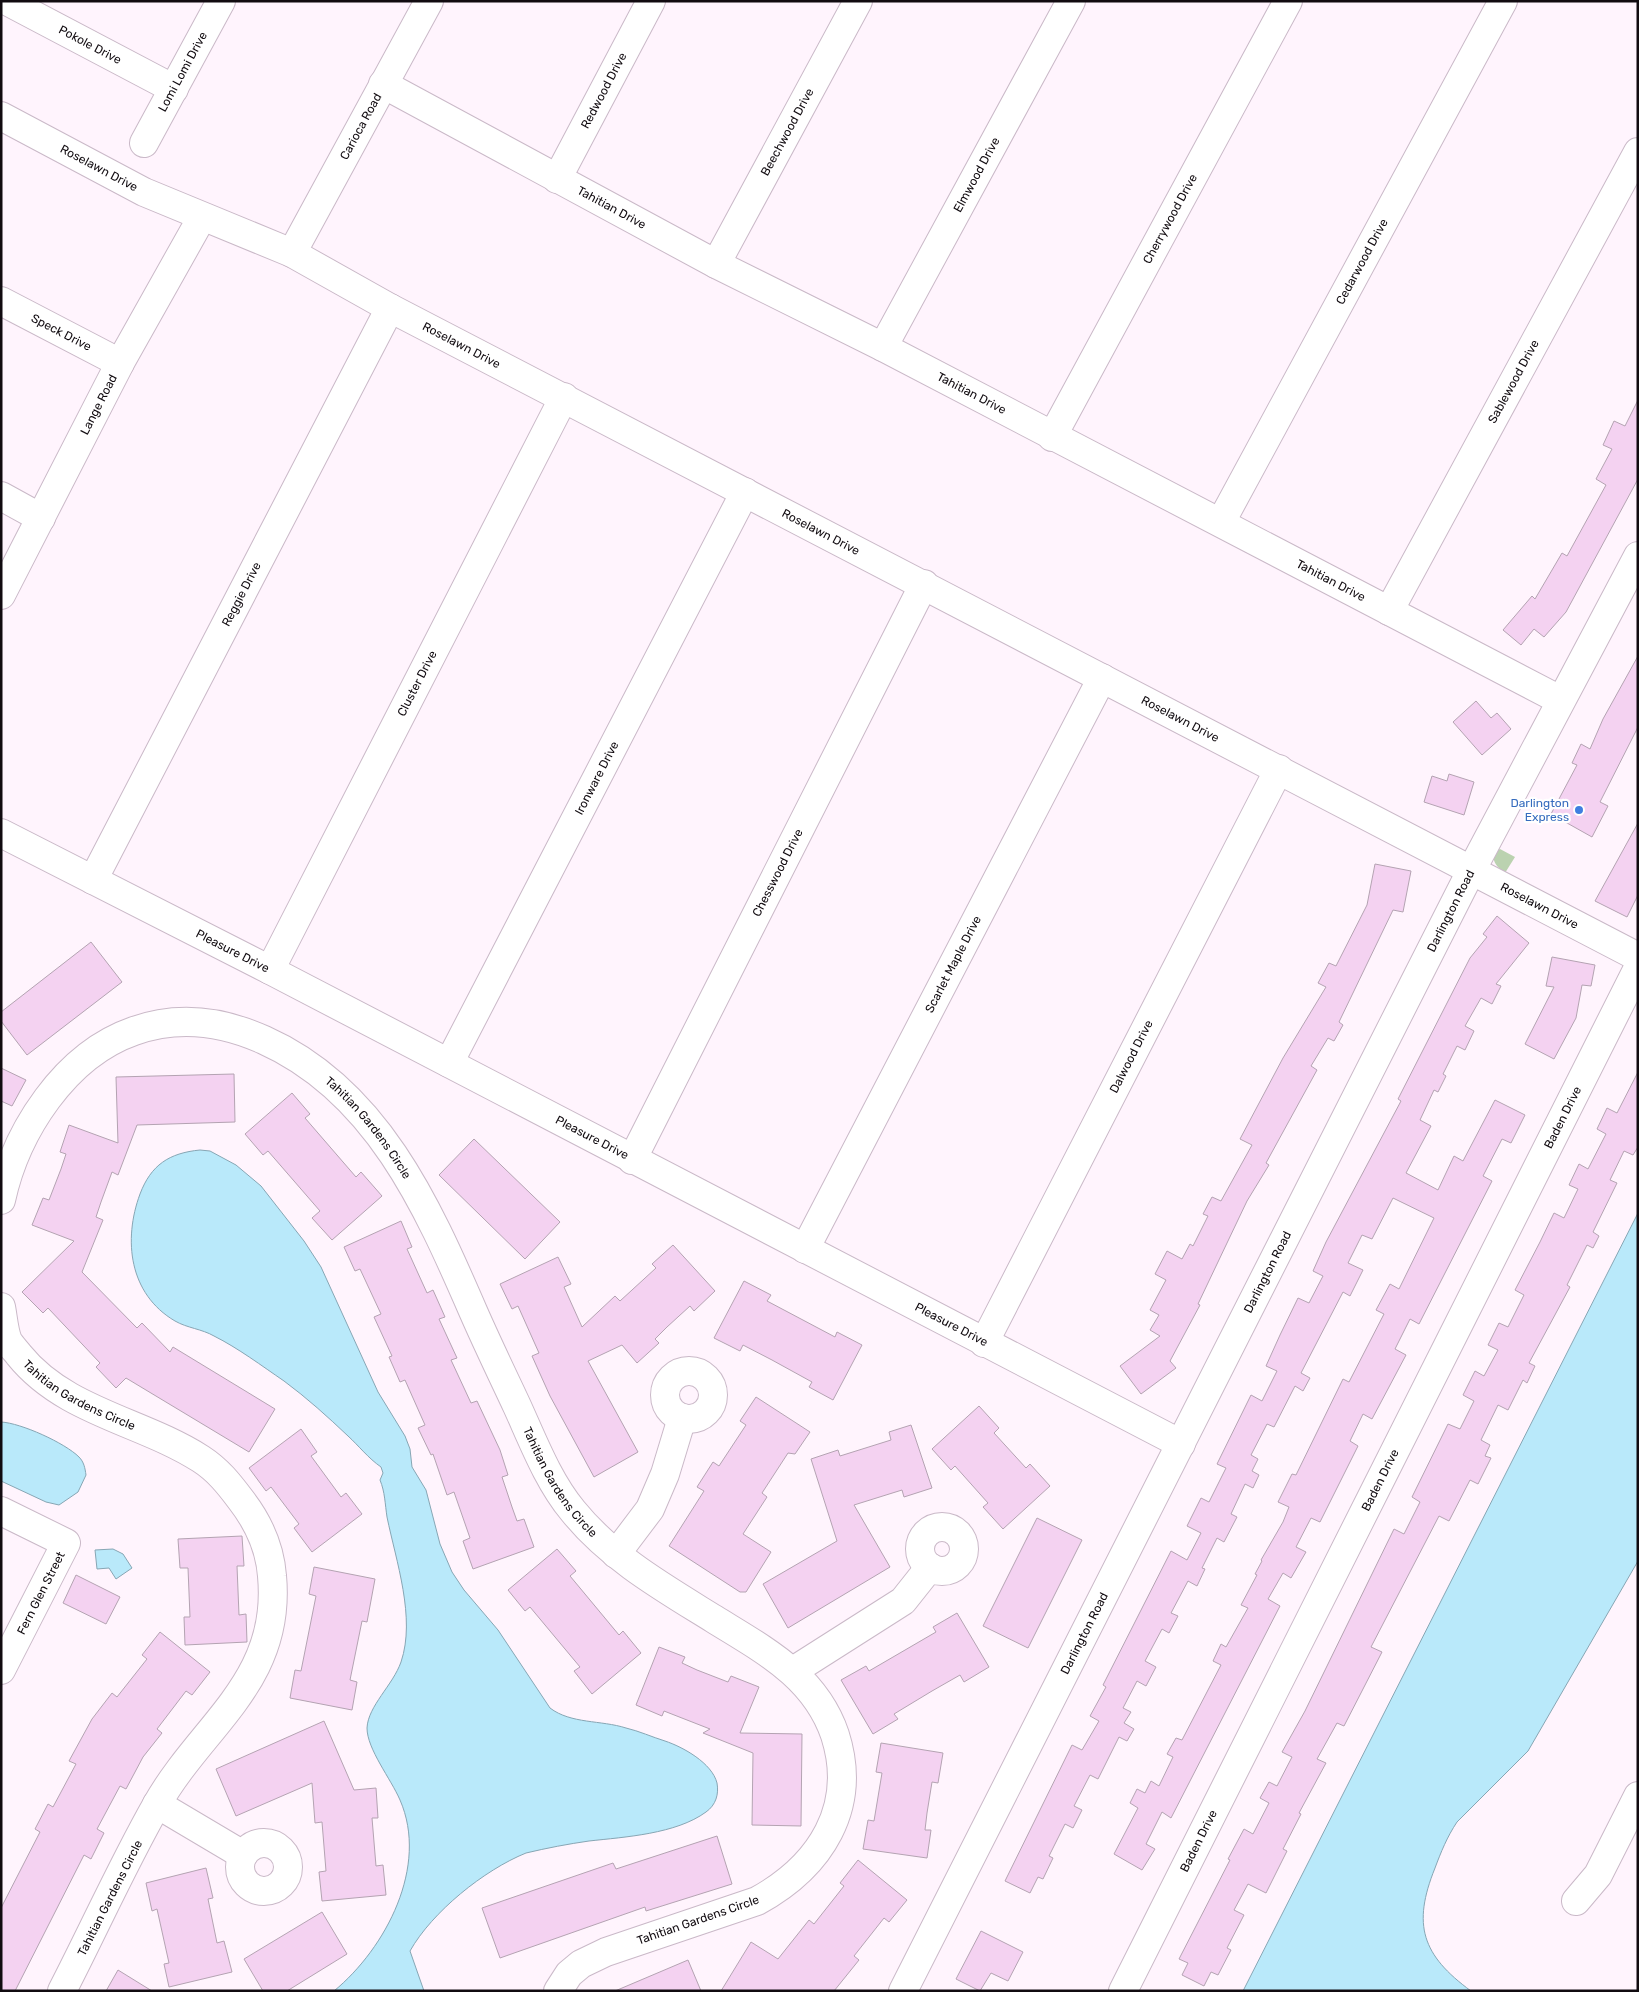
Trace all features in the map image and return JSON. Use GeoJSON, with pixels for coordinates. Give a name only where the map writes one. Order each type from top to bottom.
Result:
{"type":"FeatureCollection","features":[{"type":"Feature","properties":{"kind":"street","name":"Pokole Drive"},"geometry":{"type":"LineString","coordinates":[[7,1],[174,89]]}},
{"type":"Feature","properties":{"kind":"street","name":"Carioca Road"},"geometry":{"type":"LineString","coordinates":[[292,253],[429,1]]}},
{"type":"Feature","properties":{"kind":"street","name":"Redwood Drive"},"geometry":{"type":"LineString","coordinates":[[557,179],[651,1]]}},
{"type":"Feature","properties":{"kind":"street","name":"Beechwood Drive"},"geometry":{"type":"LineString","coordinates":[[716,264],[858,1]]}},
{"type":"Feature","properties":{"kind":"street","name":"Elmwood Drive"},"geometry":{"type":"LineString","coordinates":[[883,347],[1071,1]]}},
{"type":"Feature","properties":{"kind":"street","name":"Cherrywood Drive"},"geometry":{"type":"LineString","coordinates":[[1052,437],[1288,1]]}},
{"type":"Feature","properties":{"kind":"street","name":"Cedarwood Drive"},"geometry":{"type":"LineString","coordinates":[[1221,522],[1503,1]]}},
{"type":"Feature","properties":{"kind":"street","name":"Lomi Lomi Drive"},"geometry":{"type":"LineString","coordinates":[[144,143],[174,89],[213,4]]}},
{"type":"Feature","properties":{"kind":"street","name":"Tahitian Drive"},"geometry":{"type":"LineString","coordinates":[[383,84],[716,264],[883,347],[1052,437],[1221,522],[1560,700]]}},
{"type":"Feature","properties":{"kind":"street","name":"Roselawn Drive"},"geometry":{"type":"LineString","coordinates":[[1,116],[144,192],[292,253],[390,308],[924,584],[1638,957]]}},
{"type":"Feature","properties":{"kind":"street","name":"Sablewood Drive"},"geometry":{"type":"LineString","coordinates":[[1389,611],[1638,152]]}},
{"type":"Feature","properties":{"kind":"street","name":"Lange Road"},"geometry":{"type":"LineString","coordinates":[[1,595],[120,364],[202,217]]}},
{"type":"Feature","properties":{"kind":"street","name":"Speck Drive"},"geometry":{"type":"LineString","coordinates":[[1,301],[120,364]]}},
{"type":"Feature","properties":{"kind":"street","name":"Reggie Drive"},"geometry":{"type":"LineString","coordinates":[[93,880],[390,308]]}},
{"type":"Feature","properties":{"kind":"street","name":"Cluster Drive"},"geometry":{"type":"LineString","coordinates":[[270,970],[564,397]]}},
{"type":"Feature","properties":{"kind":"street","name":"Ironware Drive"},"geometry":{"type":"LineString","coordinates":[[449,1063],[745,492]]}},
{"type":"Feature","properties":{"kind":"street"},"geometry":{"type":"LineString","coordinates":[[1,496],[41,518]]}},
{"type":"Feature","properties":{"kind":"street","name":"Darlington Road"},"geometry":{"type":"LineString","coordinates":[[903,1991],[1471,871],[1638,556]]}},
{"type":"Feature","properties":{"kind":"street","name":"Chesswood Drive"},"geometry":{"type":"LineString","coordinates":[[632,1160],[924,584]]}},
{"type":"Feature","properties":{"kind":"street","name":"Scarlet Maple Drive"},"geometry":{"type":"LineString","coordinates":[[805,1250],[1102,678]]}},
{"type":"Feature","properties":{"kind":"street","name":"Dalwood Drive"},"geometry":{"type":"LineString","coordinates":[[984,1343],[1279,769]]}},
{"type":"Feature","properties":{"kind":"street","name":"Pleasure Drive"},"geometry":{"type":"LineString","coordinates":[[1,833],[270,970],[1181,1444]]}},
{"type":"Feature","properties":{"kind":"street","name":"Baden Drive"},"geometry":{"type":"LineString","coordinates":[[1123,1991],[1638,968]]}},
{"type":"Feature","properties":{"kind":"street","name":"Tahitian Gardens Circle"},"geometry":{"type":"LineString","coordinates":[[1,1200],[14,1159],[24,1137],[43,1106],[67,1077],[92,1052],[133,1031],[165,1022],[187,1021],[223,1025],[274,1044],[324,1077],[361,1113],[386,1141],[438,1232],[522,1418],[559,1491],[573,1512],[616,1554],[793,1671],[809,1687],[821,1704],[830,1723],[841,1757],[842,1785],[838,1811],[821,1845],[808,1862],[789,1881],[766,1896],[606,1952],[581,1964],[569,1974],[558,1991]]}},
{"type":"Feature","properties":{"kind":"street","name":"Tahitian Gardens Circle"},"geometry":{"type":"LineString","coordinates":[[1,1307],[5,1342],[28,1366],[60,1392],[168,1441],[203,1460],[218,1472],[253,1517],[268,1551],[273,1587],[272,1607],[263,1653],[256,1669],[244,1689],[187,1760],[157,1804],[62,1991]]}},
{"type":"Feature","properties":{"kind":"street"},"geometry":{"type":"LineString","coordinates":[[616,1554],[650,1509],[665,1474],[682,1418]]}},
{"type":"Feature","properties":{"kind":"street","name":"Fern Glen Street"},"geometry":{"type":"LineString","coordinates":[[1,1511],[66,1543],[1,1670]]}},
{"type":"Feature","properties":{"kind":"street"},"geometry":{"type":"LineString","coordinates":[[793,1671],[903,1601],[930,1567]]}},
{"type":"Feature","properties":{"kind":"street"},"geometry":{"type":"LineString","coordinates":[[1576,1901],[1598,1875],[1638,1796]]}},
{"type":"Feature","properties":{"kind":"street"},"geometry":{"type":"LineString","coordinates":[[157,1804],[244,1855]]}},
{"type":"Feature","properties":{"kind":"green space"},"geometry":{"type":"Polygon","coordinates":[[[1500,849],[1515,857],[1505,873],[1498,867],[1494,859],[1493,853],[1500,849]]]}},
{"type":"Feature","properties":{"kind":"water"},"geometry":{"type":"Polygon","coordinates":[[[200,1150],[210,1151],[236,1165],[261,1186],[304,1241],[321,1267],[378,1392],[405,1436],[410,1449],[412,1467],[426,1490],[440,1544],[452,1572],[464,1590],[498,1630],[550,1708],[567,1717],[636,1731],[672,1744],[688,1752],[703,1763],[714,1776],[717,1783],[718,1791],[712,1806],[706,1812],[680,1825],[634,1836],[581,1842],[526,1853],[510,1860],[477,1881],[445,1907],[420,1936],[410,1951],[424,1991],[334,1991],[353,1973],[385,1929],[397,1904],[406,1878],[409,1852],[408,1825],[400,1800],[375,1754],[367,1728],[368,1720],[376,1704],[397,1671],[405,1645],[406,1608],[380,1480],[383,1473],[381,1467],[309,1401],[284,1381],[223,1341],[175,1321],[160,1310],[148,1296],[139,1281],[131,1247],[135,1212],[144,1184],[162,1162],[179,1154],[200,1150]]]}},
{"type":"Feature","properties":{"kind":"water"},"geometry":{"type":"Polygon","coordinates":[[[1638,1213],[1638,1561],[1528,1751],[1457,1822],[1437,1862],[1424,1906],[1423,1922],[1426,1937],[1441,1965],[1471,1991],[1243,1991],[1638,1213]]]}},
{"type":"Feature","properties":{"kind":"water"},"geometry":{"type":"Polygon","coordinates":[[[1,1422],[20,1426],[42,1435],[64,1446],[79,1457],[85,1468],[86,1475],[78,1492],[59,1505],[46,1502],[1,1481],[1,1422]]]}},
{"type":"Feature","properties":{"kind":"water"},"geometry":{"type":"Polygon","coordinates":[[[113,1549],[123,1554],[132,1568],[116,1579],[109,1568],[97,1569],[95,1550],[113,1549]]]}},
{"type":"Feature","properties":{"kind":"building"},"geometry":{"type":"Polygon","coordinates":[[[1638,400],[1638,479],[1566,612],[1544,637],[1534,629],[1521,645],[1503,630],[1532,596],[1535,599],[1562,553],[1567,556],[1606,485],[1596,479],[1612,449],[1603,445],[1614,421],[1625,426],[1638,400]]]}},
{"type":"Feature","properties":{"kind":"building"},"geometry":{"type":"Polygon","coordinates":[[[1638,656],[1638,727],[1600,802],[1608,806],[1592,837],[1551,814],[1577,765],[1572,763],[1581,744],[1590,749],[1603,719],[1638,656]]]}},
{"type":"Feature","properties":{"kind":"building"},"geometry":{"type":"Polygon","coordinates":[[[1476,701],[1491,718],[1497,713],[1511,729],[1482,755],[1453,722],[1476,701]]]}},
{"type":"Feature","properties":{"kind":"building"},"geometry":{"type":"Polygon","coordinates":[[[1449,774],[1474,782],[1464,815],[1424,802],[1432,776],[1447,781],[1449,774]]]}},
{"type":"Feature","properties":{"kind":"building"},"geometry":{"type":"Polygon","coordinates":[[[1638,823],[1638,895],[1627,917],[1595,901],[1638,823]]]}},
{"type":"Feature","properties":{"kind":"building"},"geometry":{"type":"Polygon","coordinates":[[[1375,864],[1411,871],[1403,912],[1393,910],[1339,1022],[1343,1025],[1334,1041],[1328,1038],[1311,1066],[1317,1070],[1266,1163],[1269,1165],[1247,1201],[1198,1304],[1200,1305],[1170,1361],[1176,1368],[1141,1394],[1120,1366],[1160,1336],[1150,1330],[1159,1315],[1150,1310],[1166,1280],[1155,1274],[1167,1251],[1182,1259],[1190,1244],[1193,1246],[1208,1216],[1203,1214],[1212,1197],[1221,1201],[1252,1145],[1240,1139],[1283,1058],[1326,987],[1318,983],[1329,963],[1336,966],[1367,905],[1375,864]]]}},
{"type":"Feature","properties":{"kind":"building"},"geometry":{"type":"Polygon","coordinates":[[[1497,916],[1529,943],[1496,984],[1501,986],[1492,1004],[1481,998],[1465,1026],[1474,1031],[1465,1050],[1457,1046],[1443,1074],[1446,1076],[1438,1092],[1434,1090],[1420,1120],[1431,1126],[1406,1173],[1438,1190],[1454,1156],[1463,1161],[1495,1100],[1525,1115],[1511,1143],[1502,1139],[1483,1176],[1492,1181],[1419,1324],[1410,1319],[1395,1349],[1406,1355],[1372,1419],[1363,1414],[1350,1441],[1358,1446],[1320,1522],[1311,1518],[1296,1547],[1306,1552],[1291,1578],[1283,1573],[1268,1599],[1280,1606],[1171,1818],[1162,1812],[1146,1844],[1155,1849],[1142,1870],[1114,1854],[1138,1808],[1130,1803],[1137,1789],[1145,1793],[1151,1781],[1159,1786],[1173,1757],[1167,1754],[1176,1738],[1182,1740],[1221,1665],[1213,1661],[1221,1644],[1226,1647],[1248,1608],[1241,1605],[1257,1575],[1255,1574],[1261,1560],[1283,1522],[1289,1507],[1278,1502],[1292,1474],[1296,1475],[1343,1379],[1349,1382],[1384,1314],[1376,1310],[1390,1284],[1399,1289],[1434,1218],[1393,1198],[1372,1239],[1362,1235],[1348,1263],[1363,1270],[1350,1296],[1343,1292],[1301,1373],[1310,1378],[1303,1391],[1295,1386],[1274,1427],[1267,1424],[1251,1455],[1258,1459],[1252,1471],[1259,1475],[1253,1488],[1245,1484],[1231,1514],[1237,1517],[1224,1542],[1217,1538],[1202,1568],[1205,1569],[1197,1586],[1188,1581],[1171,1613],[1178,1616],[1169,1633],[1162,1629],[1145,1661],[1156,1667],[1146,1686],[1137,1681],[1123,1708],[1131,1712],[1124,1723],[1134,1729],[1127,1741],[1119,1737],[1098,1779],[1090,1775],[1074,1806],[1082,1810],[1073,1828],[1065,1824],[1049,1856],[1053,1858],[1043,1879],[1038,1877],[1030,1893],[1005,1881],[1072,1745],[1082,1750],[1099,1721],[1090,1716],[1106,1687],[1103,1685],[1171,1551],[1187,1560],[1201,1533],[1187,1526],[1201,1498],[1209,1502],[1226,1468],[1217,1464],[1251,1395],[1262,1401],[1277,1371],[1266,1366],[1280,1335],[1298,1298],[1309,1303],[1323,1276],[1313,1271],[1326,1242],[1401,1101],[1398,1099],[1470,958],[1487,937],[1483,934],[1497,916]]]}},
{"type":"Feature","properties":{"kind":"building"},"geometry":{"type":"Polygon","coordinates":[[[91,942],[122,982],[27,1055],[1,1021],[1,1012],[91,942]]]}},
{"type":"Feature","properties":{"kind":"building"},"geometry":{"type":"Polygon","coordinates":[[[1552,957],[1595,965],[1591,986],[1582,985],[1576,1018],[1554,1059],[1525,1044],[1554,987],[1546,986],[1552,957]]]}},
{"type":"Feature","properties":{"kind":"building"},"geometry":{"type":"Polygon","coordinates":[[[1,1068],[26,1080],[12,1106],[1,1101],[1,1068]]]}},
{"type":"Feature","properties":{"kind":"building"},"geometry":{"type":"Polygon","coordinates":[[[1638,1072],[1638,1147],[1633,1155],[1624,1151],[1610,1180],[1617,1183],[1593,1232],[1599,1236],[1593,1248],[1587,1245],[1567,1285],[1570,1287],[1529,1363],[1535,1366],[1527,1383],[1523,1380],[1508,1410],[1498,1405],[1481,1440],[1490,1445],[1485,1456],[1491,1458],[1478,1484],[1470,1480],[1449,1521],[1439,1516],[1371,1647],[1382,1652],[1344,1726],[1337,1723],[1317,1759],[1326,1763],[1299,1813],[1301,1814],[1283,1849],[1287,1851],[1266,1893],[1248,1884],[1234,1910],[1244,1915],[1227,1948],[1231,1950],[1218,1975],[1211,1972],[1204,1986],[1182,1975],[1188,1963],[1179,1959],[1244,1829],[1253,1834],[1269,1803],[1260,1798],[1269,1782],[1277,1786],[1292,1757],[1282,1752],[1305,1711],[1394,1529],[1404,1534],[1420,1502],[1412,1497],[1448,1424],[1460,1429],[1474,1401],[1463,1395],[1475,1371],[1484,1376],[1498,1350],[1488,1345],[1499,1323],[1508,1327],[1524,1295],[1515,1290],[1554,1213],[1564,1218],[1578,1189],[1569,1185],[1579,1164],[1588,1169],[1606,1134],[1597,1129],[1607,1108],[1617,1113],[1638,1072]]]}},
{"type":"Feature","properties":{"kind":"building"},"geometry":{"type":"Polygon","coordinates":[[[234,1074],[235,1122],[137,1125],[118,1175],[112,1172],[96,1217],[103,1220],[82,1272],[137,1328],[142,1323],[170,1352],[173,1347],[275,1409],[249,1452],[126,1378],[116,1388],[96,1367],[100,1363],[48,1308],[43,1313],[22,1292],[74,1241],[32,1225],[43,1198],[49,1200],[61,1169],[66,1154],[60,1152],[69,1125],[118,1143],[116,1077],[234,1074]]]}},
{"type":"Feature","properties":{"kind":"building"},"geometry":{"type":"Polygon","coordinates":[[[292,1093],[310,1114],[305,1118],[356,1177],[361,1172],[382,1196],[332,1240],[312,1218],[320,1211],[268,1151],[263,1155],[245,1134],[292,1093]]]}},
{"type":"Feature","properties":{"kind":"building"},"geometry":{"type":"Polygon","coordinates":[[[474,1139],[560,1222],[525,1259],[439,1175],[474,1139]]]}},
{"type":"Feature","properties":{"kind":"building"},"geometry":{"type":"Polygon","coordinates":[[[401,1221],[412,1247],[407,1249],[427,1293],[433,1290],[445,1317],[439,1319],[457,1358],[451,1360],[471,1403],[477,1401],[500,1450],[508,1475],[502,1477],[512,1507],[517,1521],[524,1519],[534,1547],[473,1569],[463,1541],[470,1538],[454,1492],[447,1495],[433,1454],[431,1455],[418,1428],[425,1425],[405,1380],[400,1382],[389,1357],[392,1356],[374,1317],[381,1314],[360,1269],[355,1271],[344,1247],[401,1221]]]}},
{"type":"Feature","properties":{"kind":"building"},"geometry":{"type":"Polygon","coordinates":[[[673,1245],[715,1291],[694,1311],[690,1306],[667,1327],[655,1339],[659,1343],[637,1363],[622,1345],[588,1361],[638,1452],[594,1477],[550,1396],[532,1356],[539,1353],[518,1306],[512,1309],[500,1284],[558,1257],[571,1284],[564,1287],[582,1327],[615,1296],[620,1301],[656,1268],[652,1264],[673,1245]]]}},
{"type":"Feature","properties":{"kind":"building"},"geometry":{"type":"Polygon","coordinates":[[[744,1281],[771,1295],[767,1301],[835,1337],[837,1332],[862,1345],[833,1400],[809,1387],[812,1382],[772,1360],[743,1345],[740,1351],[714,1338],[744,1281]]]}},
{"type":"Feature","properties":{"kind":"building"},"geometry":{"type":"Polygon","coordinates":[[[756,1397],[810,1432],[795,1454],[788,1453],[762,1493],[767,1497],[743,1534],[771,1552],[746,1592],[740,1592],[669,1546],[704,1491],[697,1487],[713,1462],[719,1466],[746,1425],[740,1421],[756,1397]]]}},
{"type":"Feature","properties":{"kind":"building"},"geometry":{"type":"Polygon","coordinates":[[[979,1406],[999,1428],[994,1433],[1026,1468],[1030,1464],[1050,1486],[1003,1529],[983,1507],[988,1503],[955,1466],[951,1470],[932,1449],[979,1406]]]}},
{"type":"Feature","properties":{"kind":"building"},"geometry":{"type":"Polygon","coordinates":[[[911,1425],[932,1488],[904,1497],[902,1490],[854,1505],[890,1567],[788,1628],[763,1584],[837,1541],[811,1459],[838,1450],[840,1456],[891,1440],[889,1432],[911,1425]]]}},
{"type":"Feature","properties":{"kind":"building"},"geometry":{"type":"Polygon","coordinates":[[[301,1429],[317,1452],[311,1456],[341,1497],[346,1493],[362,1514],[312,1552],[294,1528],[299,1524],[271,1487],[266,1491],[249,1468],[301,1429]]]}},
{"type":"Feature","properties":{"kind":"building"},"geometry":{"type":"Polygon","coordinates":[[[1037,1518],[1082,1540],[1028,1648],[983,1626],[1037,1518]]]}},
{"type":"Feature","properties":{"kind":"building"},"geometry":{"type":"Polygon","coordinates":[[[242,1536],[244,1566],[237,1566],[239,1615],[246,1614],[247,1642],[185,1645],[184,1617],[190,1617],[188,1568],[180,1568],[178,1539],[242,1536]]]}},
{"type":"Feature","properties":{"kind":"building"},"geometry":{"type":"Polygon","coordinates":[[[557,1549],[576,1571],[570,1576],[619,1635],[623,1631],[641,1653],[592,1694],[574,1671],[580,1667],[530,1607],[525,1611],[508,1590],[557,1549]]]}},
{"type":"Feature","properties":{"kind":"building"},"geometry":{"type":"Polygon","coordinates":[[[314,1567],[375,1579],[367,1622],[362,1621],[350,1680],[357,1682],[352,1710],[290,1698],[295,1670],[301,1671],[316,1596],[309,1594],[314,1567]]]}},
{"type":"Feature","properties":{"kind":"building"},"geometry":{"type":"Polygon","coordinates":[[[76,1575],[120,1597],[106,1624],[63,1603],[76,1575]]]}},
{"type":"Feature","properties":{"kind":"building"},"geometry":{"type":"Polygon","coordinates":[[[957,1613],[989,1667],[964,1682],[960,1675],[932,1691],[894,1714],[898,1719],[873,1734],[841,1680],[866,1666],[869,1671],[936,1632],[933,1627],[957,1613]]]}},
{"type":"Feature","properties":{"kind":"building"},"geometry":{"type":"Polygon","coordinates":[[[160,1632],[210,1672],[192,1695],[186,1691],[157,1729],[162,1733],[143,1757],[126,1789],[120,1786],[97,1829],[104,1833],[91,1859],[84,1855],[15,1991],[1,1991],[1,1908],[40,1832],[35,1829],[48,1804],[53,1807],[76,1764],[69,1761],[92,1719],[112,1693],[117,1697],[147,1659],[142,1655],[160,1632]]]}},
{"type":"Feature","properties":{"kind":"building"},"geometry":{"type":"Polygon","coordinates":[[[659,1647],[685,1657],[682,1663],[697,1670],[728,1682],[731,1676],[759,1687],[740,1733],[802,1734],[801,1826],[752,1825],[753,1753],[703,1733],[710,1729],[664,1711],[662,1716],[636,1705],[659,1647]]]}},
{"type":"Feature","properties":{"kind":"building"},"geometry":{"type":"Polygon","coordinates":[[[324,1721],[354,1790],[376,1788],[378,1818],[372,1818],[376,1866],[383,1865],[386,1895],[322,1901],[319,1872],[326,1871],[322,1822],[315,1823],[312,1783],[236,1816],[216,1769],[324,1721]]]}},
{"type":"Feature","properties":{"kind":"building"},"geometry":{"type":"Polygon","coordinates":[[[881,1743],[943,1753],[938,1783],[932,1782],[927,1813],[925,1830],[931,1830],[927,1858],[863,1849],[868,1820],[874,1821],[882,1773],[876,1772],[881,1743]]]}},
{"type":"Feature","properties":{"kind":"building"},"geometry":{"type":"Polygon","coordinates":[[[717,1836],[732,1884],[646,1911],[645,1907],[500,1958],[482,1908],[613,1863],[616,1869],[717,1836]]]}},
{"type":"Feature","properties":{"kind":"building"},"geometry":{"type":"Polygon","coordinates":[[[858,1860],[907,1900],[889,1922],[884,1918],[854,1956],[859,1960],[834,1991],[721,1991],[751,1942],[778,1959],[809,1920],[814,1924],[844,1886],[840,1883],[858,1860]]]}},
{"type":"Feature","properties":{"kind":"building"},"geometry":{"type":"Polygon","coordinates":[[[206,1868],[213,1898],[208,1899],[217,1943],[224,1941],[232,1972],[169,1987],[164,1964],[169,1963],[157,1909],[152,1911],[146,1883],[206,1868]]]}},
{"type":"Feature","properties":{"kind":"building"},"geometry":{"type":"Polygon","coordinates":[[[322,1912],[347,1954],[287,1991],[263,1991],[244,1959],[322,1912]]]}},
{"type":"Feature","properties":{"kind":"building"},"geometry":{"type":"Polygon","coordinates":[[[981,1931],[1023,1952],[1008,1981],[991,1973],[980,1991],[956,1979],[981,1931]]]}},
{"type":"Feature","properties":{"kind":"building"},"geometry":{"type":"Polygon","coordinates":[[[688,1960],[701,1991],[615,1991],[688,1960]]]}},
{"type":"Feature","properties":{"kind":"building"},"geometry":{"type":"Polygon","coordinates":[[[118,1970],[152,1991],[106,1991],[118,1970]]]}},
{"type":"Feature","properties":{"kind":"place","name":"Darlington Express"},"geometry":{"type":"Point","coordinates":[1579,810]}}]}
